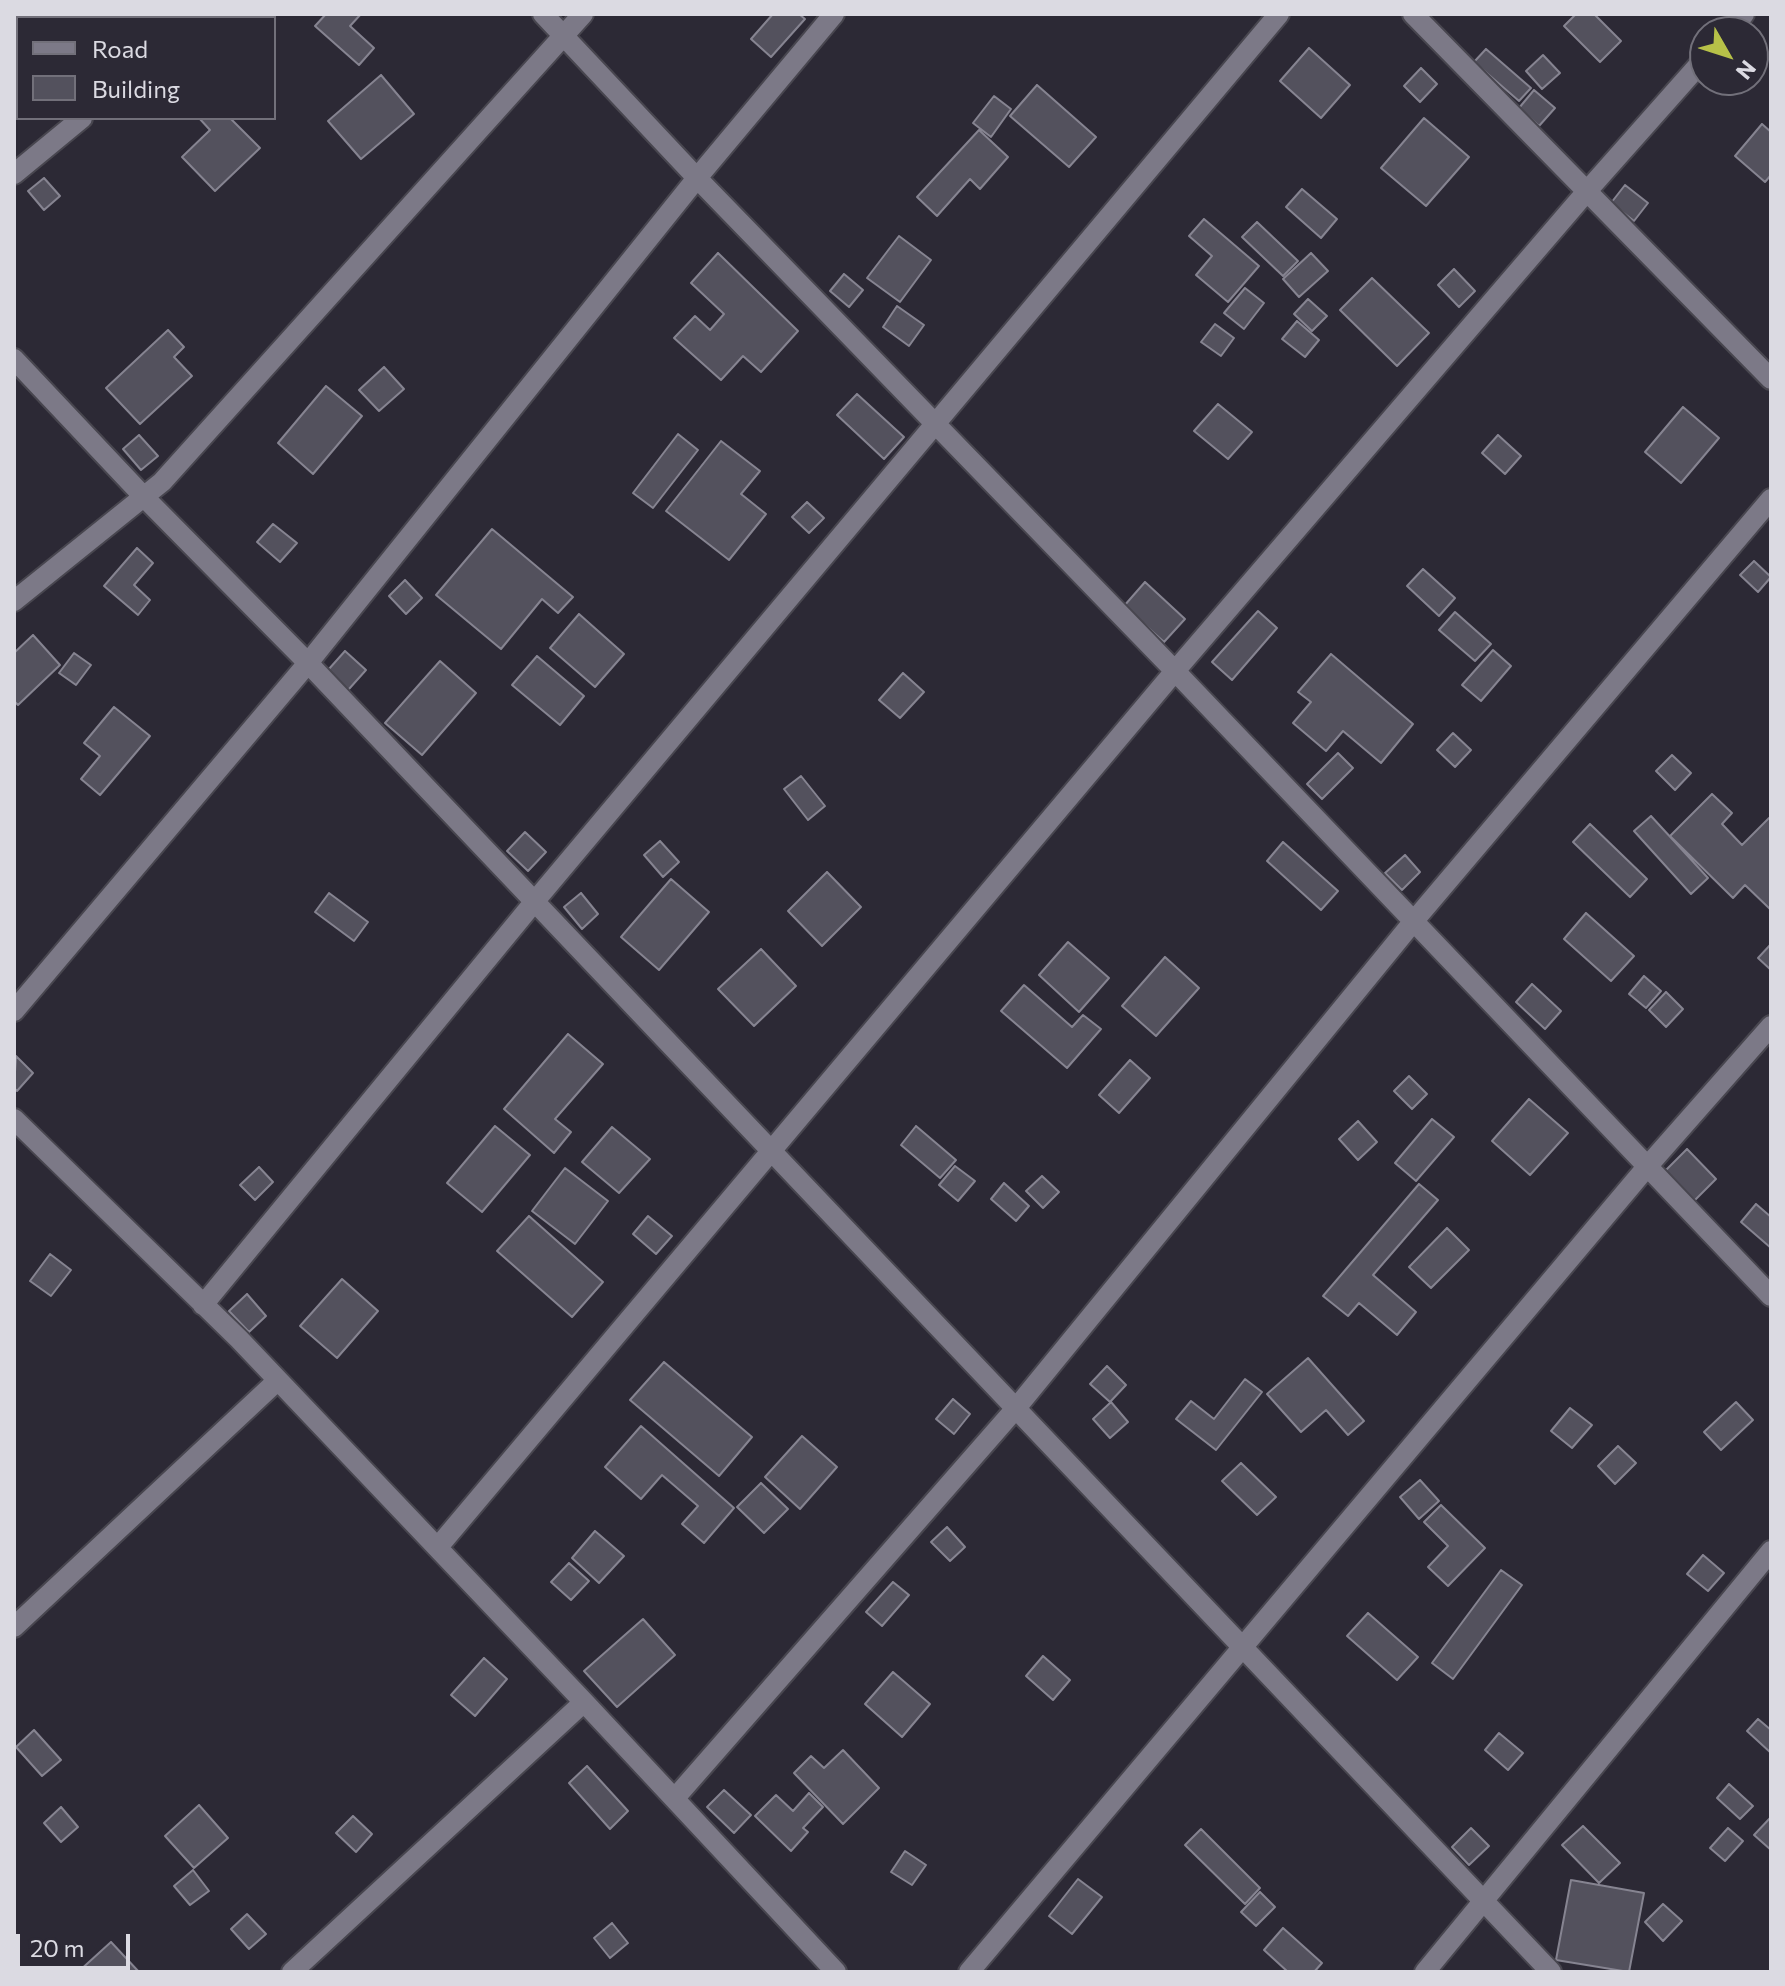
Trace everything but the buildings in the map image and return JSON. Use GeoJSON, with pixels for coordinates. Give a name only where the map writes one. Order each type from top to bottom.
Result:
{"type":"FeatureCollection","features":[{"type":"Feature","properties":{"kind":"street"},"geometry":{"type":"LineString","coordinates":[[543,14],[1771,1296]]}},
{"type":"Feature","properties":{"kind":"street"},"geometry":{"type":"LineString","coordinates":[[14,601],[162,482],[583,14]]}},
{"type":"Feature","properties":{"kind":"street"},"geometry":{"type":"LineString","coordinates":[[14,1011],[308,663],[697,178],[834,14]]}},
{"type":"Feature","properties":{"kind":"street"},"geometry":{"type":"LineString","coordinates":[[203,1305],[535,901],[1279,14]]}},
{"type":"Feature","properties":{"kind":"street"},"geometry":{"type":"LineString","coordinates":[[1413,14],[1771,379]]}},
{"type":"Feature","properties":{"kind":"street"},"geometry":{"type":"LineString","coordinates":[[438,1547],[1175,671],[1689,76]]}},
{"type":"Feature","properties":{"kind":"street"},"geometry":{"type":"LineString","coordinates":[[14,174],[80,120]]}},
{"type":"Feature","properties":{"kind":"street"},"geometry":{"type":"LineString","coordinates":[[14,359],[535,901],[1551,1972]]}},
{"type":"Feature","properties":{"kind":"street"},"geometry":{"type":"LineString","coordinates":[[675,1798],[1017,1407],[1413,922],[1771,499]]}},
{"type":"Feature","properties":{"kind":"street"},"geometry":{"type":"LineString","coordinates":[[969,1972],[1646,1168],[1771,1026]]}},
{"type":"Feature","properties":{"kind":"street"},"geometry":{"type":"LineString","coordinates":[[14,1119],[203,1305],[438,1547],[836,1972]]}},
{"type":"Feature","properties":{"kind":"street"},"geometry":{"type":"LineString","coordinates":[[14,1627],[277,1381]]}},
{"type":"Feature","properties":{"kind":"street"},"geometry":{"type":"LineString","coordinates":[[1425,1972],[1771,1551]]}},
{"type":"Feature","properties":{"kind":"street"},"geometry":{"type":"LineString","coordinates":[[292,1972],[584,1702]]}}]}
